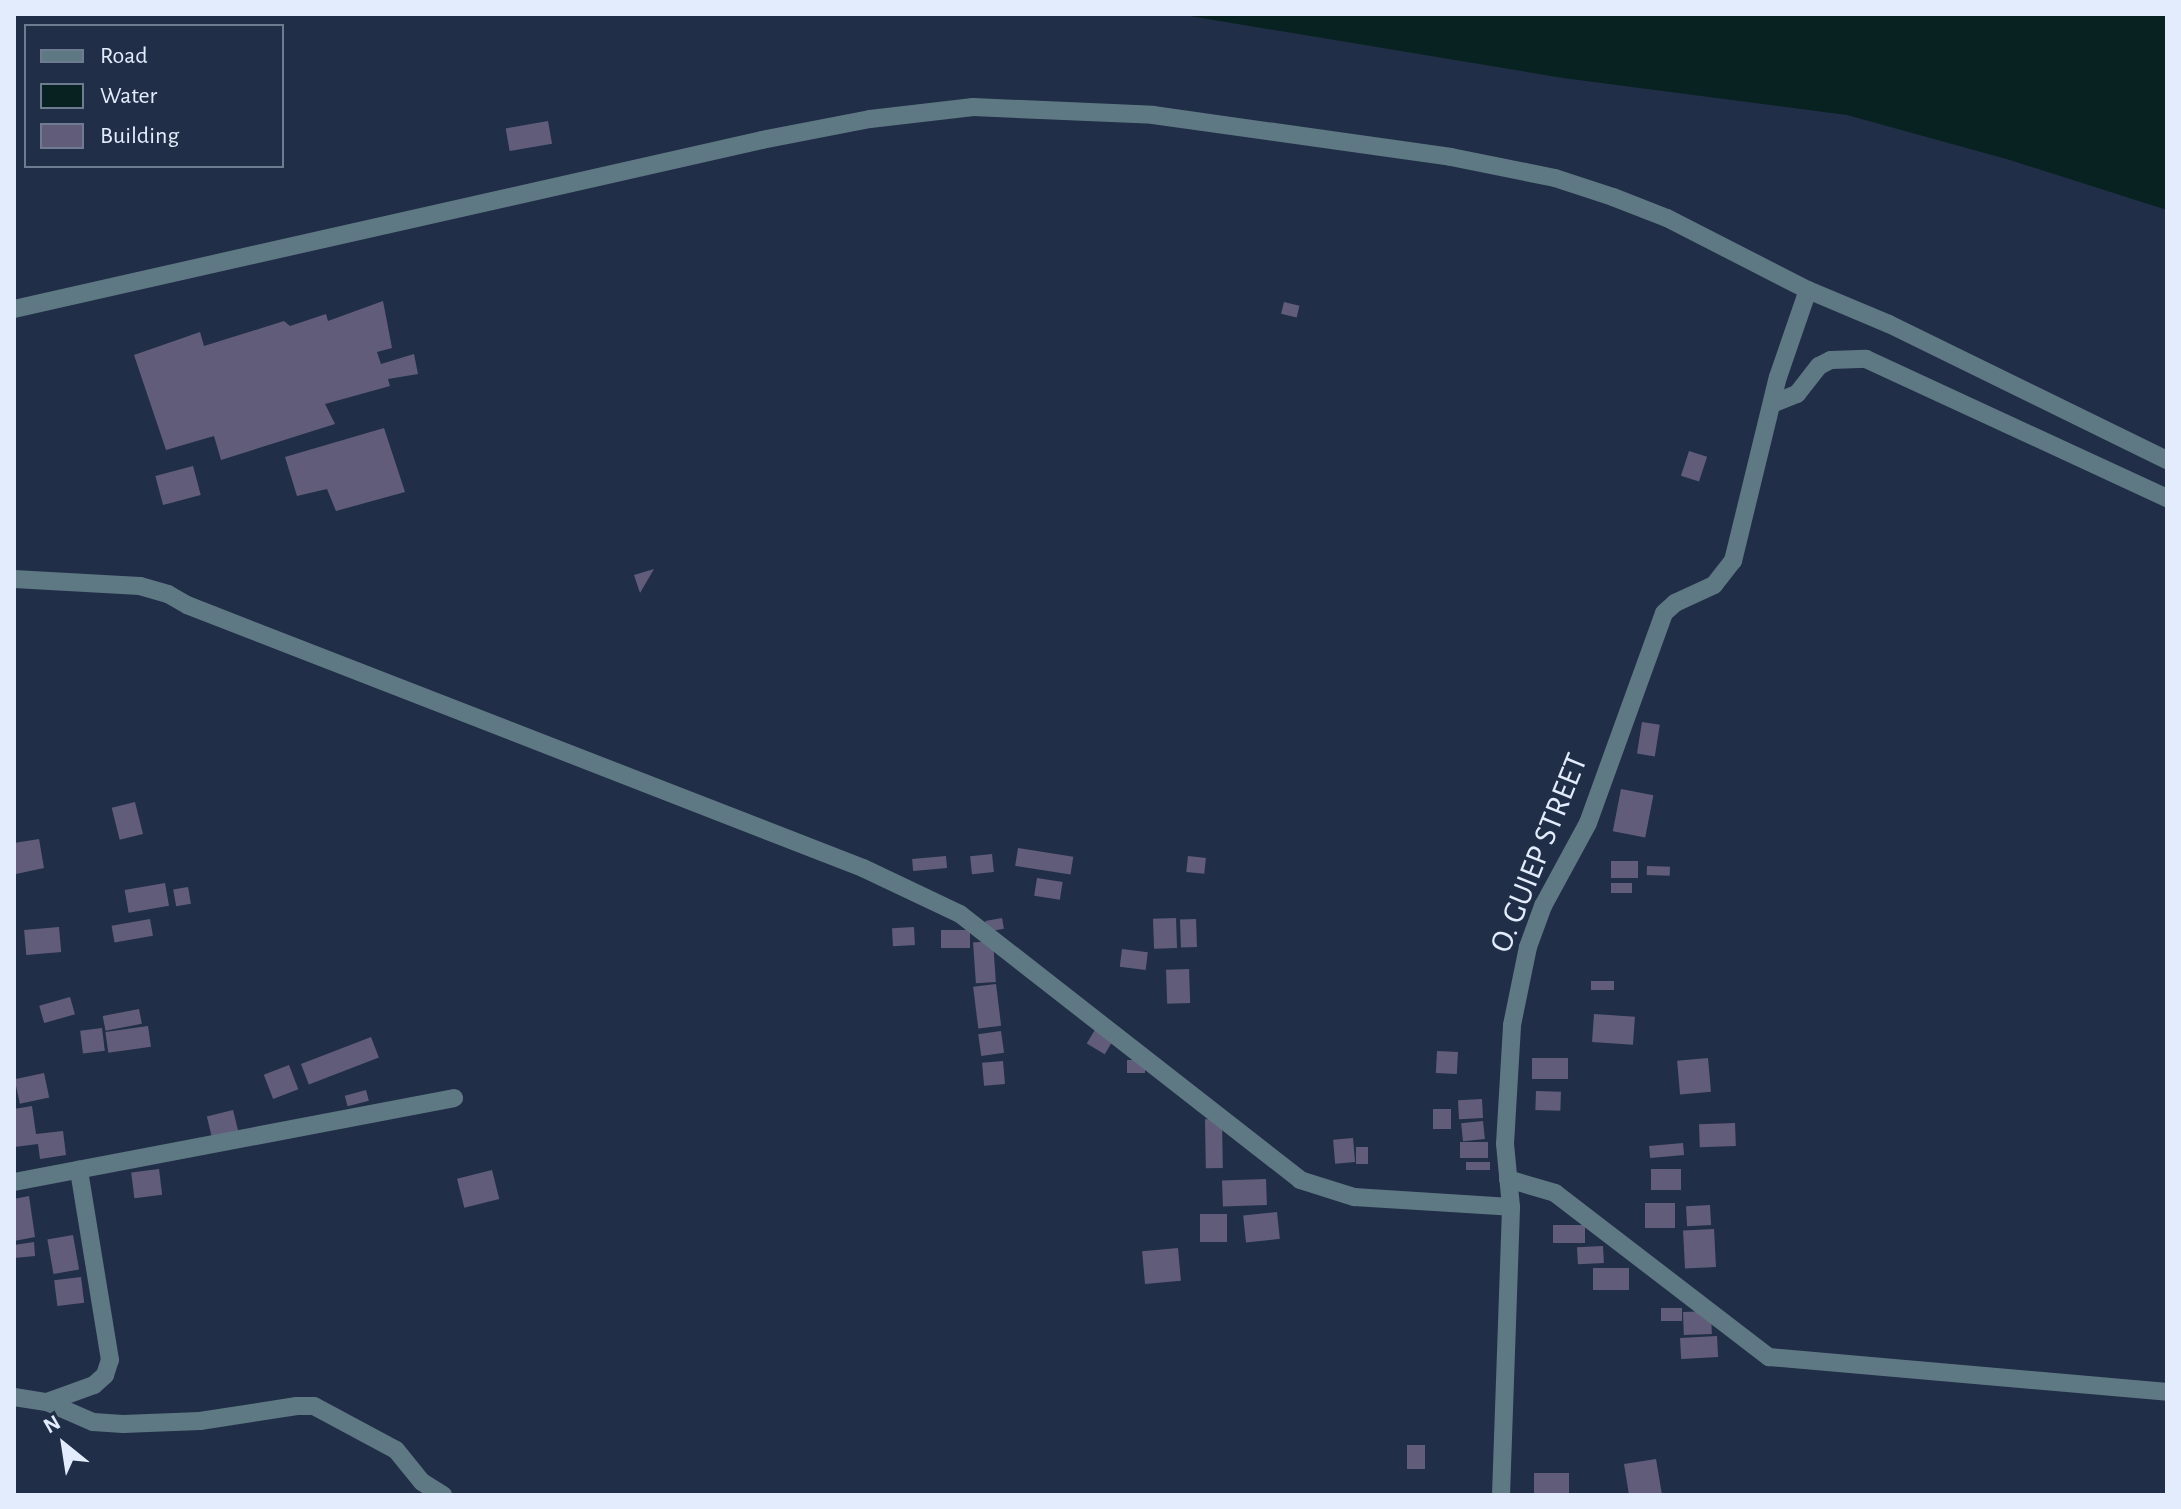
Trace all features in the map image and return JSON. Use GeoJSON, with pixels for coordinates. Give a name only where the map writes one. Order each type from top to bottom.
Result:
{"type":"FeatureCollection","features":[{"type":"Feature","properties":{"kind":"street"},"geometry":{"type":"LineString","coordinates":[[14,309],[762,140],[870,119],[973,107],[1153,115],[1451,157],[1555,178],[1667,218],[1808,290],[1889,324],[2167,460]]}},
{"type":"Feature","properties":{"kind":"street","name":"O. GUIEP STREET"},"geometry":{"type":"LineString","coordinates":[[1501,1495],[1511,1207],[1505,1144],[1512,1025],[1528,947],[1543,906],[1588,823],[1664,613],[1675,603],[1714,585],[1733,561],[1789,338],[1808,290]]}},
{"type":"Feature","properties":{"kind":"street"},"geometry":{"type":"LineString","coordinates":[[1772,404],[1797,394],[1819,366],[1831,360],[1866,359],[2167,498]]}},
{"type":"Feature","properties":{"kind":"street"},"geometry":{"type":"LineString","coordinates":[[14,579],[140,586],[168,594],[187,605],[863,868],[960,914],[1300,1180],[1354,1197],[1511,1207]]}},
{"type":"Feature","properties":{"kind":"street"},"geometry":{"type":"LineString","coordinates":[[14,1182],[454,1098]]}},
{"type":"Feature","properties":{"kind":"street"},"geometry":{"type":"LineString","coordinates":[[47,1402],[94,1385],[105,1375],[110,1360],[79,1170]]}},
{"type":"Feature","properties":{"kind":"street"},"geometry":{"type":"LineString","coordinates":[[1508,1179],[1555,1193],[1769,1357],[2101,1383],[2167,1392]]}},
{"type":"Feature","properties":{"kind":"street"},"geometry":{"type":"LineString","coordinates":[[14,1397],[47,1402],[93,1422],[123,1424],[200,1421],[314,1406],[396,1450],[422,1482],[443,1495]]}},
{"type":"Feature","properties":{"kind":"water"},"geometry":{"type":"Polygon","coordinates":[[[1178,14],[2167,14],[2167,210],[2010,160],[1847,115],[1563,78],[1178,14]]]}},
{"type":"Feature","properties":{"kind":"building"},"geometry":{"type":"Polygon","coordinates":[[[548,121],[552,144],[510,151],[506,128],[548,121]]]}},
{"type":"Feature","properties":{"kind":"building"},"geometry":{"type":"Polygon","coordinates":[[[383,301],[392,348],[377,352],[381,364],[414,354],[418,374],[388,379],[390,386],[325,404],[335,424],[221,460],[214,436],[166,450],[134,355],[200,332],[204,346],[284,321],[290,326],[326,314],[328,321],[383,301]]]}},
{"type":"Feature","properties":{"kind":"building"},"geometry":{"type":"Polygon","coordinates":[[[1284,302],[1300,306],[1297,318],[1281,314],[1284,302]]]}},
{"type":"Feature","properties":{"kind":"building"},"geometry":{"type":"Polygon","coordinates":[[[384,428],[405,492],[336,511],[327,489],[297,496],[285,457],[384,428]]]}},
{"type":"Feature","properties":{"kind":"building"},"geometry":{"type":"Polygon","coordinates":[[[1689,451],[1707,457],[1699,482],[1681,476],[1689,451]]]}},
{"type":"Feature","properties":{"kind":"building"},"geometry":{"type":"Polygon","coordinates":[[[193,466],[201,495],[163,505],[155,476],[193,466]]]}},
{"type":"Feature","properties":{"kind":"building"},"geometry":{"type":"Polygon","coordinates":[[[654,569],[640,593],[634,575],[654,569]]]}},
{"type":"Feature","properties":{"kind":"building"},"geometry":{"type":"Polygon","coordinates":[[[1642,722],[1660,725],[1655,756],[1637,754],[1642,722]]]}},
{"type":"Feature","properties":{"kind":"building"},"geometry":{"type":"Polygon","coordinates":[[[1621,789],[1653,795],[1645,838],[1613,831],[1621,789]]]}},
{"type":"Feature","properties":{"kind":"building"},"geometry":{"type":"Polygon","coordinates":[[[135,802],[143,834],[120,840],[112,808],[135,802]]]}},
{"type":"Feature","properties":{"kind":"building"},"geometry":{"type":"Polygon","coordinates":[[[39,839],[44,868],[16,874],[14,843],[39,839]]]}},
{"type":"Feature","properties":{"kind":"building"},"geometry":{"type":"Polygon","coordinates":[[[1018,848],[1073,857],[1070,875],[1015,866],[1018,848]]]}},
{"type":"Feature","properties":{"kind":"building"},"geometry":{"type":"Polygon","coordinates":[[[992,854],[994,872],[972,874],[970,856],[992,854]]]}},
{"type":"Feature","properties":{"kind":"building"},"geometry":{"type":"Polygon","coordinates":[[[946,856],[947,868],[913,871],[912,859],[946,856]]]}},
{"type":"Feature","properties":{"kind":"building"},"geometry":{"type":"Polygon","coordinates":[[[1188,856],[1206,858],[1204,874],[1186,872],[1188,856]]]}},
{"type":"Feature","properties":{"kind":"building"},"geometry":{"type":"Polygon","coordinates":[[[1611,861],[1638,861],[1638,878],[1611,878],[1611,861]]]}},
{"type":"Feature","properties":{"kind":"building"},"geometry":{"type":"Polygon","coordinates":[[[1647,866],[1670,867],[1670,876],[1647,875],[1647,866]]]}},
{"type":"Feature","properties":{"kind":"building"},"geometry":{"type":"Polygon","coordinates":[[[1037,878],[1063,882],[1060,900],[1034,896],[1037,878]]]}},
{"type":"Feature","properties":{"kind":"building"},"geometry":{"type":"Polygon","coordinates":[[[165,883],[169,906],[129,913],[125,890],[165,883]]]}},
{"type":"Feature","properties":{"kind":"building"},"geometry":{"type":"Polygon","coordinates":[[[1611,883],[1632,883],[1632,893],[1611,893],[1611,883]]]}},
{"type":"Feature","properties":{"kind":"building"},"geometry":{"type":"Polygon","coordinates":[[[188,887],[191,904],[176,906],[173,890],[188,887]]]}},
{"type":"Feature","properties":{"kind":"building"},"geometry":{"type":"Polygon","coordinates":[[[1002,918],[1004,929],[987,932],[985,921],[1002,918]]]}},
{"type":"Feature","properties":{"kind":"building"},"geometry":{"type":"Polygon","coordinates":[[[1176,918],[1177,948],[1154,949],[1153,919],[1176,918]]]}},
{"type":"Feature","properties":{"kind":"building"},"geometry":{"type":"Polygon","coordinates":[[[150,919],[153,936],[115,943],[112,926],[150,919]]]}},
{"type":"Feature","properties":{"kind":"building"},"geometry":{"type":"Polygon","coordinates":[[[1196,919],[1197,947],[1181,948],[1180,920],[1196,919]]]}},
{"type":"Feature","properties":{"kind":"building"},"geometry":{"type":"Polygon","coordinates":[[[59,927],[61,952],[26,955],[24,930],[59,927]]]}},
{"type":"Feature","properties":{"kind":"building"},"geometry":{"type":"Polygon","coordinates":[[[914,927],[915,945],[893,946],[892,928],[914,927]]]}},
{"type":"Feature","properties":{"kind":"building"},"geometry":{"type":"Polygon","coordinates":[[[941,930],[970,930],[970,948],[941,948],[941,930]]]}},
{"type":"Feature","properties":{"kind":"building"},"geometry":{"type":"Polygon","coordinates":[[[993,941],[996,982],[976,983],[973,942],[993,941]]]}},
{"type":"Feature","properties":{"kind":"building"},"geometry":{"type":"Polygon","coordinates":[[[1122,949],[1148,952],[1146,970],[1120,967],[1122,949]]]}},
{"type":"Feature","properties":{"kind":"building"},"geometry":{"type":"Polygon","coordinates":[[[1189,969],[1190,1003],[1167,1004],[1166,970],[1189,969]]]}},
{"type":"Feature","properties":{"kind":"building"},"geometry":{"type":"Polygon","coordinates":[[[1591,981],[1614,981],[1614,990],[1591,990],[1591,981]]]}},
{"type":"Feature","properties":{"kind":"building"},"geometry":{"type":"Polygon","coordinates":[[[996,984],[1001,1026],[978,1028],[973,987],[996,984]]]}},
{"type":"Feature","properties":{"kind":"building"},"geometry":{"type":"Polygon","coordinates":[[[70,997],[75,1014],[44,1023],[39,1006],[70,997]]]}},
{"type":"Feature","properties":{"kind":"building"},"geometry":{"type":"Polygon","coordinates":[[[139,1009],[142,1024],[106,1031],[103,1016],[139,1009]]]}},
{"type":"Feature","properties":{"kind":"building"},"geometry":{"type":"Polygon","coordinates":[[[1594,1014],[1635,1017],[1633,1045],[1592,1042],[1594,1014]]]}},
{"type":"Feature","properties":{"kind":"building"},"geometry":{"type":"Polygon","coordinates":[[[148,1026],[151,1047],[108,1053],[105,1032],[148,1026]]]}},
{"type":"Feature","properties":{"kind":"building"},"geometry":{"type":"Polygon","coordinates":[[[102,1028],[105,1051],[83,1054],[80,1031],[102,1028]]]}},
{"type":"Feature","properties":{"kind":"building"},"geometry":{"type":"Polygon","coordinates":[[[1096,1028],[1114,1039],[1105,1054],[1087,1043],[1096,1028]]]}},
{"type":"Feature","properties":{"kind":"building"},"geometry":{"type":"Polygon","coordinates":[[[1001,1031],[1004,1053],[981,1056],[978,1034],[1001,1031]]]}},
{"type":"Feature","properties":{"kind":"building"},"geometry":{"type":"Polygon","coordinates":[[[371,1037],[379,1058],[309,1084],[301,1064],[371,1037]]]}},
{"type":"Feature","properties":{"kind":"building"},"geometry":{"type":"Polygon","coordinates":[[[1437,1051],[1458,1052],[1457,1074],[1436,1073],[1437,1051]]]}},
{"type":"Feature","properties":{"kind":"building"},"geometry":{"type":"Polygon","coordinates":[[[1532,1058],[1568,1058],[1568,1079],[1532,1079],[1532,1058]]]}},
{"type":"Feature","properties":{"kind":"building"},"geometry":{"type":"Polygon","coordinates":[[[1708,1058],[1711,1092],[1680,1095],[1677,1061],[1708,1058]]]}},
{"type":"Feature","properties":{"kind":"building"},"geometry":{"type":"Polygon","coordinates":[[[1127,1060],[1145,1060],[1145,1073],[1127,1073],[1127,1060]]]}},
{"type":"Feature","properties":{"kind":"building"},"geometry":{"type":"Polygon","coordinates":[[[1003,1061],[1005,1084],[984,1086],[982,1063],[1003,1061]]]}},
{"type":"Feature","properties":{"kind":"building"},"geometry":{"type":"Polygon","coordinates":[[[289,1065],[298,1089],[273,1099],[264,1075],[289,1065]]]}},
{"type":"Feature","properties":{"kind":"building"},"geometry":{"type":"Polygon","coordinates":[[[44,1073],[49,1097],[20,1104],[15,1079],[44,1073]]]}},
{"type":"Feature","properties":{"kind":"building"},"geometry":{"type":"Polygon","coordinates":[[[366,1090],[369,1101],[348,1106],[345,1096],[366,1090]]]}},
{"type":"Feature","properties":{"kind":"building"},"geometry":{"type":"Polygon","coordinates":[[[1536,1091],[1561,1092],[1560,1111],[1535,1110],[1536,1091]]]}},
{"type":"Feature","properties":{"kind":"building"},"geometry":{"type":"Polygon","coordinates":[[[1482,1099],[1483,1118],[1459,1119],[1458,1100],[1482,1099]]]}},
{"type":"Feature","properties":{"kind":"building"},"geometry":{"type":"Polygon","coordinates":[[[32,1106],[36,1134],[63,1131],[66,1155],[40,1159],[38,1144],[14,1147],[14,1109],[32,1106]]]}},
{"type":"Feature","properties":{"kind":"building"},"geometry":{"type":"Polygon","coordinates":[[[1433,1109],[1451,1109],[1451,1129],[1433,1129],[1433,1109]]]}},
{"type":"Feature","properties":{"kind":"building"},"geometry":{"type":"Polygon","coordinates":[[[233,1110],[238,1130],[212,1137],[207,1117],[233,1110]]]}},
{"type":"Feature","properties":{"kind":"building"},"geometry":{"type":"Polygon","coordinates":[[[1205,1119],[1222,1119],[1223,1168],[1206,1168],[1205,1119]]]}},
{"type":"Feature","properties":{"kind":"building"},"geometry":{"type":"Polygon","coordinates":[[[1483,1121],[1485,1139],[1463,1141],[1461,1123],[1483,1121]]]}},
{"type":"Feature","properties":{"kind":"building"},"geometry":{"type":"Polygon","coordinates":[[[1735,1123],[1736,1146],[1700,1147],[1699,1124],[1735,1123]]]}},
{"type":"Feature","properties":{"kind":"building"},"geometry":{"type":"Polygon","coordinates":[[[1353,1138],[1355,1162],[1335,1164],[1333,1140],[1353,1138]]]}},
{"type":"Feature","properties":{"kind":"building"},"geometry":{"type":"Polygon","coordinates":[[[1460,1142],[1488,1142],[1488,1158],[1460,1158],[1460,1142]]]}},
{"type":"Feature","properties":{"kind":"building"},"geometry":{"type":"Polygon","coordinates":[[[1683,1143],[1684,1155],[1650,1158],[1649,1146],[1683,1143]]]}},
{"type":"Feature","properties":{"kind":"building"},"geometry":{"type":"Polygon","coordinates":[[[1356,1147],[1368,1147],[1368,1164],[1356,1164],[1356,1147]]]}},
{"type":"Feature","properties":{"kind":"building"},"geometry":{"type":"Polygon","coordinates":[[[1466,1162],[1490,1162],[1490,1170],[1466,1170],[1466,1162]]]}},
{"type":"Feature","properties":{"kind":"building"},"geometry":{"type":"Polygon","coordinates":[[[159,1169],[162,1195],[134,1198],[131,1172],[159,1169]]]}},
{"type":"Feature","properties":{"kind":"building"},"geometry":{"type":"Polygon","coordinates":[[[1651,1169],[1681,1169],[1681,1190],[1651,1190],[1651,1169]]]}},
{"type":"Feature","properties":{"kind":"building"},"geometry":{"type":"Polygon","coordinates":[[[492,1170],[499,1199],[464,1208],[457,1179],[492,1170]]]}},
{"type":"Feature","properties":{"kind":"building"},"geometry":{"type":"Polygon","coordinates":[[[1266,1179],[1267,1205],[1223,1207],[1222,1181],[1266,1179]]]}},
{"type":"Feature","properties":{"kind":"building"},"geometry":{"type":"Polygon","coordinates":[[[29,1196],[35,1237],[14,1241],[14,1199],[29,1196]]]}},
{"type":"Feature","properties":{"kind":"building"},"geometry":{"type":"Polygon","coordinates":[[[1645,1203],[1675,1203],[1675,1228],[1645,1228],[1645,1203]]]}},
{"type":"Feature","properties":{"kind":"building"},"geometry":{"type":"Polygon","coordinates":[[[1710,1205],[1711,1225],[1687,1226],[1686,1206],[1710,1205]]]}},
{"type":"Feature","properties":{"kind":"building"},"geometry":{"type":"Polygon","coordinates":[[[1277,1212],[1280,1239],[1246,1242],[1243,1216],[1277,1212]]]}},
{"type":"Feature","properties":{"kind":"building"},"geometry":{"type":"Polygon","coordinates":[[[1200,1214],[1227,1214],[1227,1242],[1200,1242],[1200,1214]]]}},
{"type":"Feature","properties":{"kind":"building"},"geometry":{"type":"Polygon","coordinates":[[[1553,1225],[1585,1225],[1585,1243],[1553,1243],[1553,1225]]]}},
{"type":"Feature","properties":{"kind":"building"},"geometry":{"type":"Polygon","coordinates":[[[1714,1229],[1716,1267],[1685,1269],[1683,1231],[1714,1229]]]}},
{"type":"Feature","properties":{"kind":"building"},"geometry":{"type":"Polygon","coordinates":[[[73,1235],[79,1269],[53,1274],[47,1240],[73,1235]]]}},
{"type":"Feature","properties":{"kind":"building"},"geometry":{"type":"Polygon","coordinates":[[[34,1242],[35,1256],[14,1258],[14,1245],[34,1242]]]}},
{"type":"Feature","properties":{"kind":"building"},"geometry":{"type":"Polygon","coordinates":[[[1603,1246],[1604,1263],[1578,1264],[1577,1247],[1603,1246]]]}},
{"type":"Feature","properties":{"kind":"building"},"geometry":{"type":"Polygon","coordinates":[[[1178,1248],[1181,1281],[1145,1284],[1142,1251],[1178,1248]]]}},
{"type":"Feature","properties":{"kind":"building"},"geometry":{"type":"Polygon","coordinates":[[[1593,1268],[1629,1268],[1629,1290],[1593,1290],[1593,1268]]]}},
{"type":"Feature","properties":{"kind":"building"},"geometry":{"type":"Polygon","coordinates":[[[81,1277],[84,1303],[57,1306],[54,1280],[81,1277]]]}},
{"type":"Feature","properties":{"kind":"building"},"geometry":{"type":"Polygon","coordinates":[[[1661,1308],[1682,1308],[1682,1321],[1661,1321],[1661,1308]]]}},
{"type":"Feature","properties":{"kind":"building"},"geometry":{"type":"Polygon","coordinates":[[[1711,1311],[1712,1334],[1684,1335],[1683,1312],[1711,1311]]]}},
{"type":"Feature","properties":{"kind":"building"},"geometry":{"type":"Polygon","coordinates":[[[1717,1336],[1718,1357],[1681,1359],[1680,1338],[1717,1336]]]}},
{"type":"Feature","properties":{"kind":"building"},"geometry":{"type":"Polygon","coordinates":[[[1407,1445],[1425,1445],[1425,1469],[1407,1469],[1407,1445]]]}},
{"type":"Feature","properties":{"kind":"building"},"geometry":{"type":"Polygon","coordinates":[[[1656,1459],[1662,1495],[1629,1495],[1624,1464],[1656,1459]]]}},
{"type":"Feature","properties":{"kind":"building"},"geometry":{"type":"Polygon","coordinates":[[[1534,1473],[1569,1473],[1569,1493],[1534,1493],[1534,1473]]]}}]}
